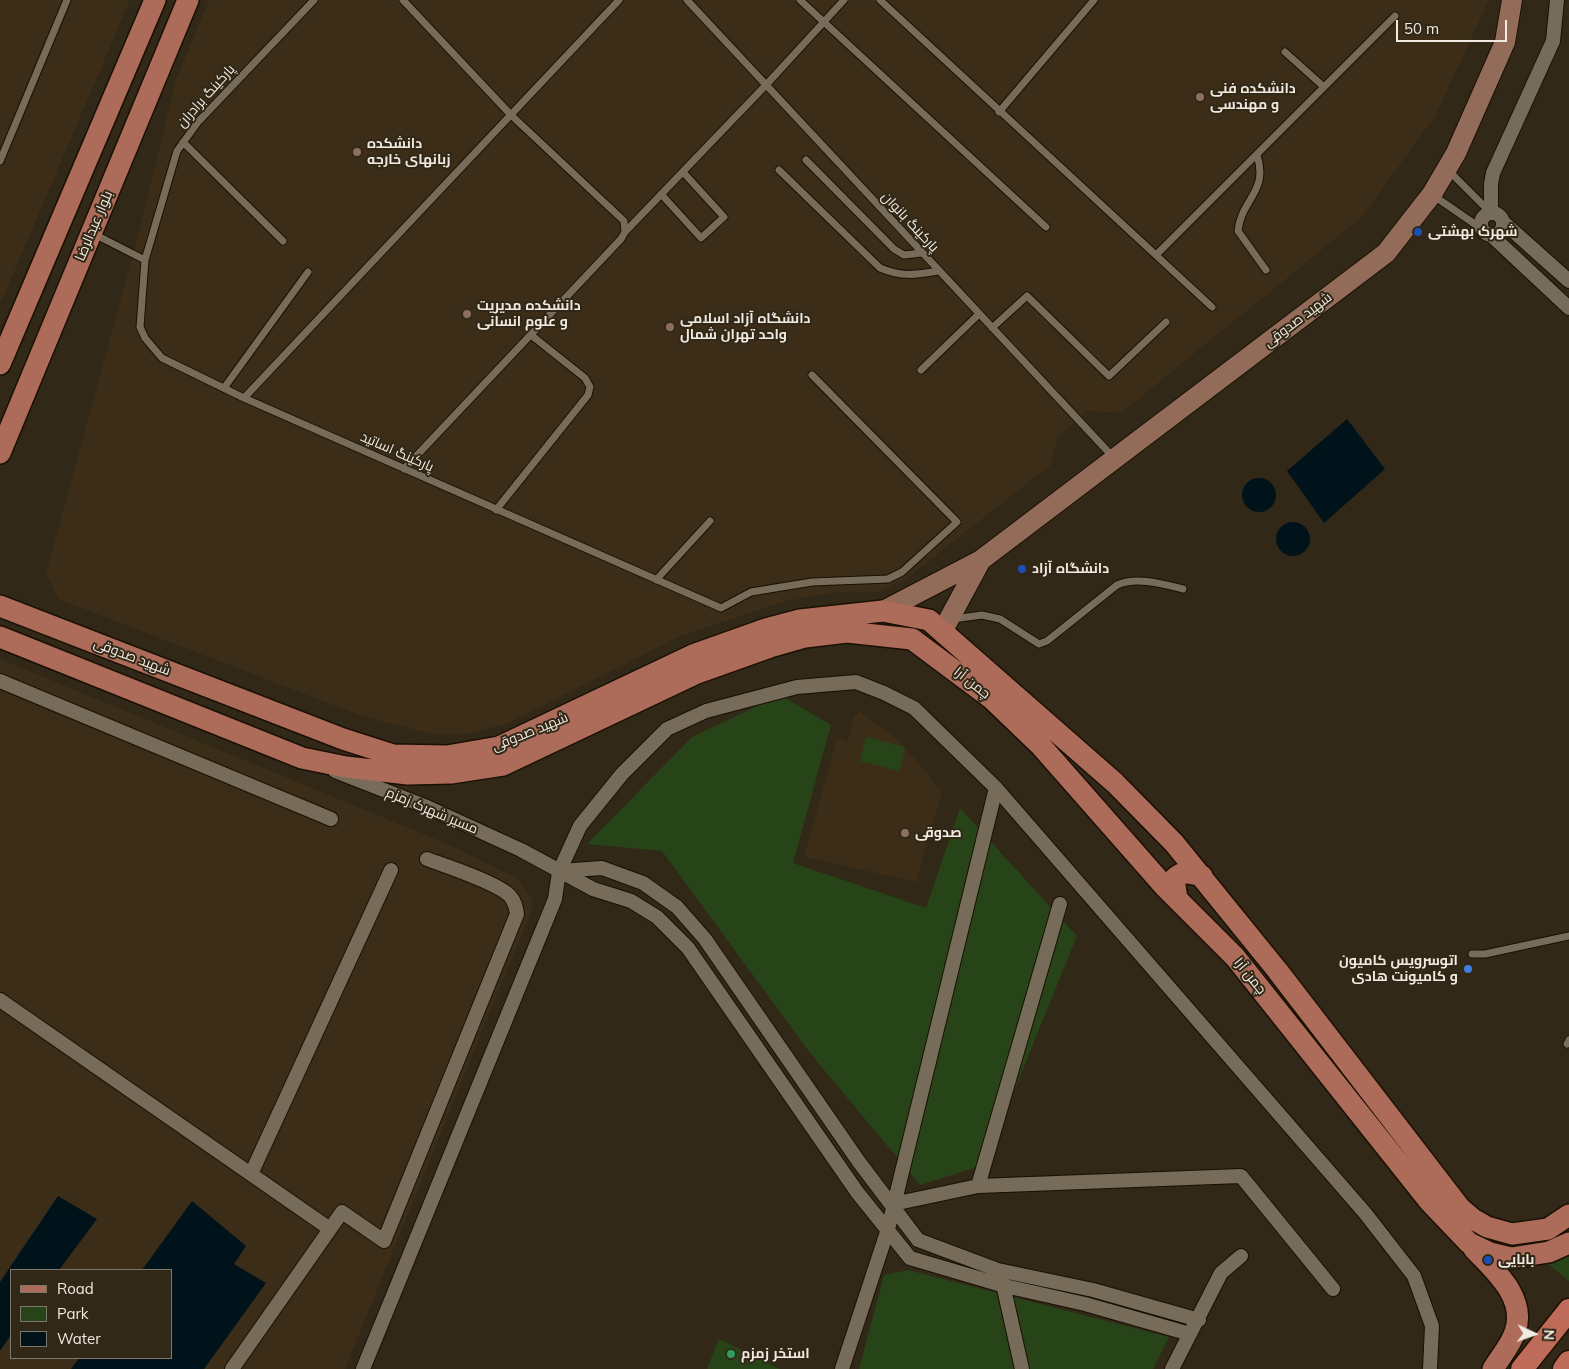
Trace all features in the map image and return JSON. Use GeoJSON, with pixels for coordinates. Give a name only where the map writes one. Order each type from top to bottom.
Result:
{"type":"FeatureCollection","features":[{"type":"Feature","properties":{"kind":"highway"},"geometry":{"type":"LineString","coordinates":[[1522,1369],[1569,1310]]}},
{"type":"Feature","properties":{"kind":"highway"},"geometry":{"type":"LineString","coordinates":[[1564,1369],[1569,1362]]}},
{"type":"Feature","properties":{"kind":"main road"},"geometry":{"type":"LineString","coordinates":[[0,364],[156,0]]}},
{"type":"Feature","properties":{"kind":"main road","name":"بلوار عبدالرضا"},"geometry":{"type":"LineString","coordinates":[[0,453],[188,0]]}},
{"type":"Feature","properties":{"kind":"main road","name":"شهید صدوقی"},"geometry":{"type":"LineString","coordinates":[[883,611],[981,560],[1386,253],[1432,194],[1447,170],[1506,42],[1512,0]]}},
{"type":"Feature","properties":{"kind":"main road"},"geometry":{"type":"LineString","coordinates":[[946,626],[981,560]]}},
{"type":"Feature","properties":{"kind":"main road","name":"شهید صدوقی"},"geometry":{"type":"LineString","coordinates":[[1,605],[343,738],[393,755],[446,756],[499,747],[693,655],[766,629],[800,620],[883,611],[929,620],[946,626]]}},
{"type":"Feature","properties":{"kind":"main road","name":"چمن آرا"},"geometry":{"type":"LineString","coordinates":[[946,626],[1116,784],[1202,876],[1423,1156],[1460,1208],[1473,1219],[1487,1227],[1512,1234],[1548,1229],[1569,1215]]}},
{"type":"Feature","properties":{"kind":"main road","name":"شهید صدوقی"},"geometry":{"type":"LineString","coordinates":[[0,637],[302,758],[346,767],[408,774],[451,773],[503,765],[697,673],[770,647],[805,637],[847,632],[879,634],[912,639],[936,654]]}},
{"type":"Feature","properties":{"kind":"main road","name":"چمن آرا"},"geometry":{"type":"LineString","coordinates":[[936,654],[991,698],[1034,739],[1126,845],[1235,957],[1428,1201],[1469,1243],[1490,1253],[1511,1258],[1549,1252],[1569,1243]]}},
{"type":"Feature","properties":{"kind":"main road"},"geometry":{"type":"LineString","coordinates":[[1126,845],[1150,844],[1154,838],[1154,823]]}},
{"type":"Feature","properties":{"kind":"main road"},"geometry":{"type":"LineString","coordinates":[[1177,899],[1174,879],[1180,873],[1188,872],[1202,876]]}},
{"type":"Feature","properties":{"kind":"main road"},"geometry":{"type":"LineString","coordinates":[[1469,1243],[1498,1275],[1516,1300],[1518,1311],[1516,1329],[1512,1339],[1493,1369]]}},
{"type":"Feature","properties":{"kind":"street"},"geometry":{"type":"LineString","coordinates":[[1491,212],[1491,184],[1494,172],[1553,40],[1557,0]]}},
{"type":"Feature","properties":{"kind":"street"},"geometry":{"type":"LineString","coordinates":[[1569,281],[1504,222],[1499,214],[1491,212],[1482,218],[1486,232],[1569,308]]}},
{"type":"Feature","properties":{"kind":"street"},"geometry":{"type":"LineString","coordinates":[[1486,232],[1500,232],[1504,222]]}},
{"type":"Feature","properties":{"kind":"street"},"geometry":{"type":"LineString","coordinates":[[0,681],[330,819]]}},
{"type":"Feature","properties":{"kind":"street"},"geometry":{"type":"LineString","coordinates":[[363,1369],[555,899],[559,872],[580,826],[622,774],[667,729],[706,711],[797,687],[856,682],[914,708],[996,788],[1366,1213],[1414,1276],[1432,1326],[1430,1369]]}},
{"type":"Feature","properties":{"kind":"street","name":"مسیر شهرک زمزم"},"geometry":{"type":"LineString","coordinates":[[302,758],[427,807],[496,838],[593,889],[631,901],[657,917],[688,948],[858,1192],[910,1258],[1005,1286],[1085,1304],[1190,1334]]}},
{"type":"Feature","properties":{"kind":"street"},"geometry":{"type":"LineString","coordinates":[[397,796],[397,780],[408,774]]}},
{"type":"Feature","properties":{"kind":"street"},"geometry":{"type":"LineString","coordinates":[[842,1369],[888,1228],[996,788]]}},
{"type":"Feature","properties":{"kind":"street"},"geometry":{"type":"LineString","coordinates":[[232,1369],[342,1212],[384,1241],[517,914],[516,904],[509,895],[492,885],[427,858]]}},
{"type":"Feature","properties":{"kind":"street"},"geometry":{"type":"LineString","coordinates":[[559,872],[602,868],[643,883],[677,907],[705,939],[859,1162],[893,1204],[918,1240],[998,1270],[1093,1290],[1199,1320]]}},
{"type":"Feature","properties":{"kind":"street"},"geometry":{"type":"LineString","coordinates":[[251,1174],[391,870]]}},
{"type":"Feature","properties":{"kind":"street"},"geometry":{"type":"LineString","coordinates":[[978,1186],[1060,904]]}},
{"type":"Feature","properties":{"kind":"street"},"geometry":{"type":"LineString","coordinates":[[0,1000],[330,1229]]}},
{"type":"Feature","properties":{"kind":"street"},"geometry":{"type":"LineString","coordinates":[[893,1204],[978,1186],[1241,1176],[1333,1289]]}},
{"type":"Feature","properties":{"kind":"street"},"geometry":{"type":"LineString","coordinates":[[1172,1369],[1199,1320],[1221,1273],[1241,1256]]}},
{"type":"Feature","properties":{"kind":"street"},"geometry":{"type":"LineString","coordinates":[[998,1270],[1005,1286],[1022,1369]]}},
{"type":"Feature","properties":{"kind":"street"},"geometry":{"type":"LineString","coordinates":[[1085,1304],[1093,1290]]}},
{"type":"Feature","properties":{"kind":"lane"},"geometry":{"type":"LineString","coordinates":[[0,161],[67,0]]}},
{"type":"Feature","properties":{"kind":"lane","name":"پارکینگ برادران"},"geometry":{"type":"LineString","coordinates":[[145,260],[177,151],[182,142],[198,122],[314,0]]}},
{"type":"Feature","properties":{"kind":"lane"},"geometry":{"type":"LineString","coordinates":[[403,0],[511,115],[624,221],[625,232]]}},
{"type":"Feature","properties":{"kind":"lane"},"geometry":{"type":"LineString","coordinates":[[244,398],[619,0]]}},
{"type":"Feature","properties":{"kind":"lane","name":"پارکینگ بانوان"},"geometry":{"type":"LineString","coordinates":[[687,0],[1115,459]]}},
{"type":"Feature","properties":{"kind":"lane"},"geometry":{"type":"LineString","coordinates":[[800,0],[1046,227]]}},
{"type":"Feature","properties":{"kind":"lane"},"geometry":{"type":"LineString","coordinates":[[404,469],[844,0]]}},
{"type":"Feature","properties":{"kind":"lane"},"geometry":{"type":"LineString","coordinates":[[880,0],[1212,307]]}},
{"type":"Feature","properties":{"kind":"lane"},"geometry":{"type":"LineString","coordinates":[[999,112],[1094,0]]}},
{"type":"Feature","properties":{"kind":"lane"},"geometry":{"type":"LineString","coordinates":[[1156,255],[1395,16]]}},
{"type":"Feature","properties":{"kind":"lane"},"geometry":{"type":"LineString","coordinates":[[1285,52],[1324,87]]}},
{"type":"Feature","properties":{"kind":"lane"},"geometry":{"type":"LineString","coordinates":[[182,142],[283,241]]}},
{"type":"Feature","properties":{"kind":"lane"},"geometry":{"type":"LineString","coordinates":[[1257,155],[1261,169],[1260,180],[1240,220],[1238,231],[1266,270]]}},
{"type":"Feature","properties":{"kind":"lane"},"geometry":{"type":"LineString","coordinates":[[806,160],[894,249],[904,255],[922,253]]}},
{"type":"Feature","properties":{"kind":"lane"},"geometry":{"type":"LineString","coordinates":[[779,170],[880,268],[897,275],[915,275],[938,271]]}},
{"type":"Feature","properties":{"kind":"lane"},"geometry":{"type":"LineString","coordinates":[[1447,170],[1491,212]]}},
{"type":"Feature","properties":{"kind":"lane"},"geometry":{"type":"LineString","coordinates":[[662,194],[701,238],[724,217],[683,172]]}},
{"type":"Feature","properties":{"kind":"lane"},"geometry":{"type":"LineString","coordinates":[[1432,194],[1486,232]]}},
{"type":"Feature","properties":{"kind":"lane"},"geometry":{"type":"LineString","coordinates":[[91,232],[145,260]]}},
{"type":"Feature","properties":{"kind":"lane","name":"پارکینگ اساتید"},"geometry":{"type":"LineString","coordinates":[[145,260],[140,327],[145,338],[162,358],[244,398],[721,608],[751,592],[812,582],[888,579],[902,572],[957,522],[812,375]]}},
{"type":"Feature","properties":{"kind":"lane"},"geometry":{"type":"LineString","coordinates":[[224,388],[308,272]]}},
{"type":"Feature","properties":{"kind":"lane"},"geometry":{"type":"LineString","coordinates":[[992,328],[1027,296],[1109,376],[1166,322]]}},
{"type":"Feature","properties":{"kind":"lane"},"geometry":{"type":"LineString","coordinates":[[921,370],[979,314]]}},
{"type":"Feature","properties":{"kind":"lane"},"geometry":{"type":"LineString","coordinates":[[496,510],[588,395],[590,387],[585,378],[531,335]]}},
{"type":"Feature","properties":{"kind":"lane"},"geometry":{"type":"LineString","coordinates":[[656,580],[710,521]]}},
{"type":"Feature","properties":{"kind":"lane"},"geometry":{"type":"LineString","coordinates":[[946,626],[982,615],[1000,619],[1039,644],[1047,641],[1118,584],[1124,582],[1156,583],[1183,589]]}},
{"type":"Feature","properties":{"kind":"lane"},"geometry":{"type":"LineString","coordinates":[[1472,954],[1485,954],[1569,936]]}},
{"type":"Feature","properties":{"kind":"shaded area"},"geometry":{"type":"Polygon","coordinates":[[[0,0],[130,0],[0,305],[0,0]]]}},
{"type":"Feature","properties":{"kind":"shaded area","name":"دانشگاه آزاد اسلامی واحد تهران شمال"},"geometry":{"type":"Polygon","coordinates":[[[209,0],[1489,0],[1436,115],[1361,218],[1121,413],[1087,411],[1057,438],[1051,465],[908,577],[879,592],[838,592],[786,601],[681,636],[508,723],[469,734],[436,735],[364,717],[58,599],[46,573],[136,243],[176,80],[209,0]]]}},
{"type":"Feature","properties":{"kind":"shaded area"},"geometry":{"type":"Polygon","coordinates":[[[0,659],[450,845],[519,879],[532,899],[532,909],[345,1369],[0,1369],[0,659]]]}},
{"type":"Feature","properties":{"kind":"shaded area"},"geometry":{"type":"Polygon","coordinates":[[[859,711],[899,740],[942,792],[916,882],[804,857],[837,738],[848,742],[854,713],[857,715],[859,711]]]}},
{"type":"Feature","properties":{"kind":"green space"},"geometry":{"type":"Polygon","coordinates":[[[780,695],[831,725],[793,863],[926,908],[960,808],[1077,936],[984,1165],[920,1185],[810,1053],[662,851],[587,844],[692,737],[780,695]]]}},
{"type":"Feature","properties":{"kind":"green space"},"geometry":{"type":"Polygon","coordinates":[[[866,737],[905,747],[899,771],[860,761],[866,737]]]}},
{"type":"Feature","properties":{"kind":"green space"},"geometry":{"type":"Polygon","coordinates":[[[1569,1235],[1569,1281],[1536,1254],[1569,1235]]]}},
{"type":"Feature","properties":{"kind":"green space"},"geometry":{"type":"Polygon","coordinates":[[[908,1270],[1169,1337],[1153,1369],[859,1369],[884,1275],[908,1270]]]}},
{"type":"Feature","properties":{"kind":"green space","name":"استخر زمزم"},"geometry":{"type":"Polygon","coordinates":[[[719,1339],[780,1369],[707,1369],[719,1339]]]}},
{"type":"Feature","properties":{"kind":"water"},"geometry":{"type":"Polygon","coordinates":[[[1347,419],[1385,469],[1324,523],[1287,471],[1347,419]]]}},
{"type":"Feature","properties":{"kind":"water"},"geometry":{"type":"Polygon","coordinates":[[[1259,478],[1271,483],[1276,495],[1271,507],[1259,512],[1247,507],[1242,495],[1247,483],[1259,478]]]}},
{"type":"Feature","properties":{"kind":"water"},"geometry":{"type":"Polygon","coordinates":[[[1293,522],[1305,527],[1310,539],[1305,551],[1293,556],[1281,551],[1276,539],[1281,527],[1293,522]]]}},
{"type":"Feature","properties":{"kind":"water"},"geometry":{"type":"Polygon","coordinates":[[[58,1196],[97,1219],[60,1269],[10,1269],[10,1336],[0,1351],[0,1282],[58,1196]]]}},
{"type":"Feature","properties":{"kind":"water"},"geometry":{"type":"Polygon","coordinates":[[[192,1201],[246,1246],[234,1264],[266,1283],[204,1369],[71,1369],[78,1359],[172,1359],[172,1269],[143,1269],[192,1201]]]}},
{"type":"Feature","properties":{"kind":"place","name":"دانشکده فنی و مهندسی"},"geometry":{"type":"Point","coordinates":[1200,97]}},
{"type":"Feature","properties":{"kind":"place","name":"دانشکده زبانهای خارجه"},"geometry":{"type":"Point","coordinates":[357,152]}},
{"type":"Feature","properties":{"kind":"place","name":"شهرک بهشتی"},"geometry":{"type":"Point","coordinates":[1418,232]}},
{"type":"Feature","properties":{"kind":"place","name":"دانشکده مدیریت و علوم انسانی"},"geometry":{"type":"Point","coordinates":[467,314]}},
{"type":"Feature","properties":{"kind":"place","name":"دانشگاه آزاد اسلامی واحد تهران شمال"},"geometry":{"type":"Point","coordinates":[670,327]}},
{"type":"Feature","properties":{"kind":"place","name":"دانشگاه آزاد"},"geometry":{"type":"Point","coordinates":[1022,569]}},
{"type":"Feature","properties":{"kind":"place","name":"صدوقی"},"geometry":{"type":"Point","coordinates":[905,833]}},
{"type":"Feature","properties":{"kind":"place","name":"اتوسرویس کامیون و کامیونت هادی"},"geometry":{"type":"Point","coordinates":[1468,969]}},
{"type":"Feature","properties":{"kind":"place","name":"بابایی"},"geometry":{"type":"Point","coordinates":[1488,1260]}},
{"type":"Feature","properties":{"kind":"place","name":"استخر زمزم"},"geometry":{"type":"Point","coordinates":[731,1354]}}]}
